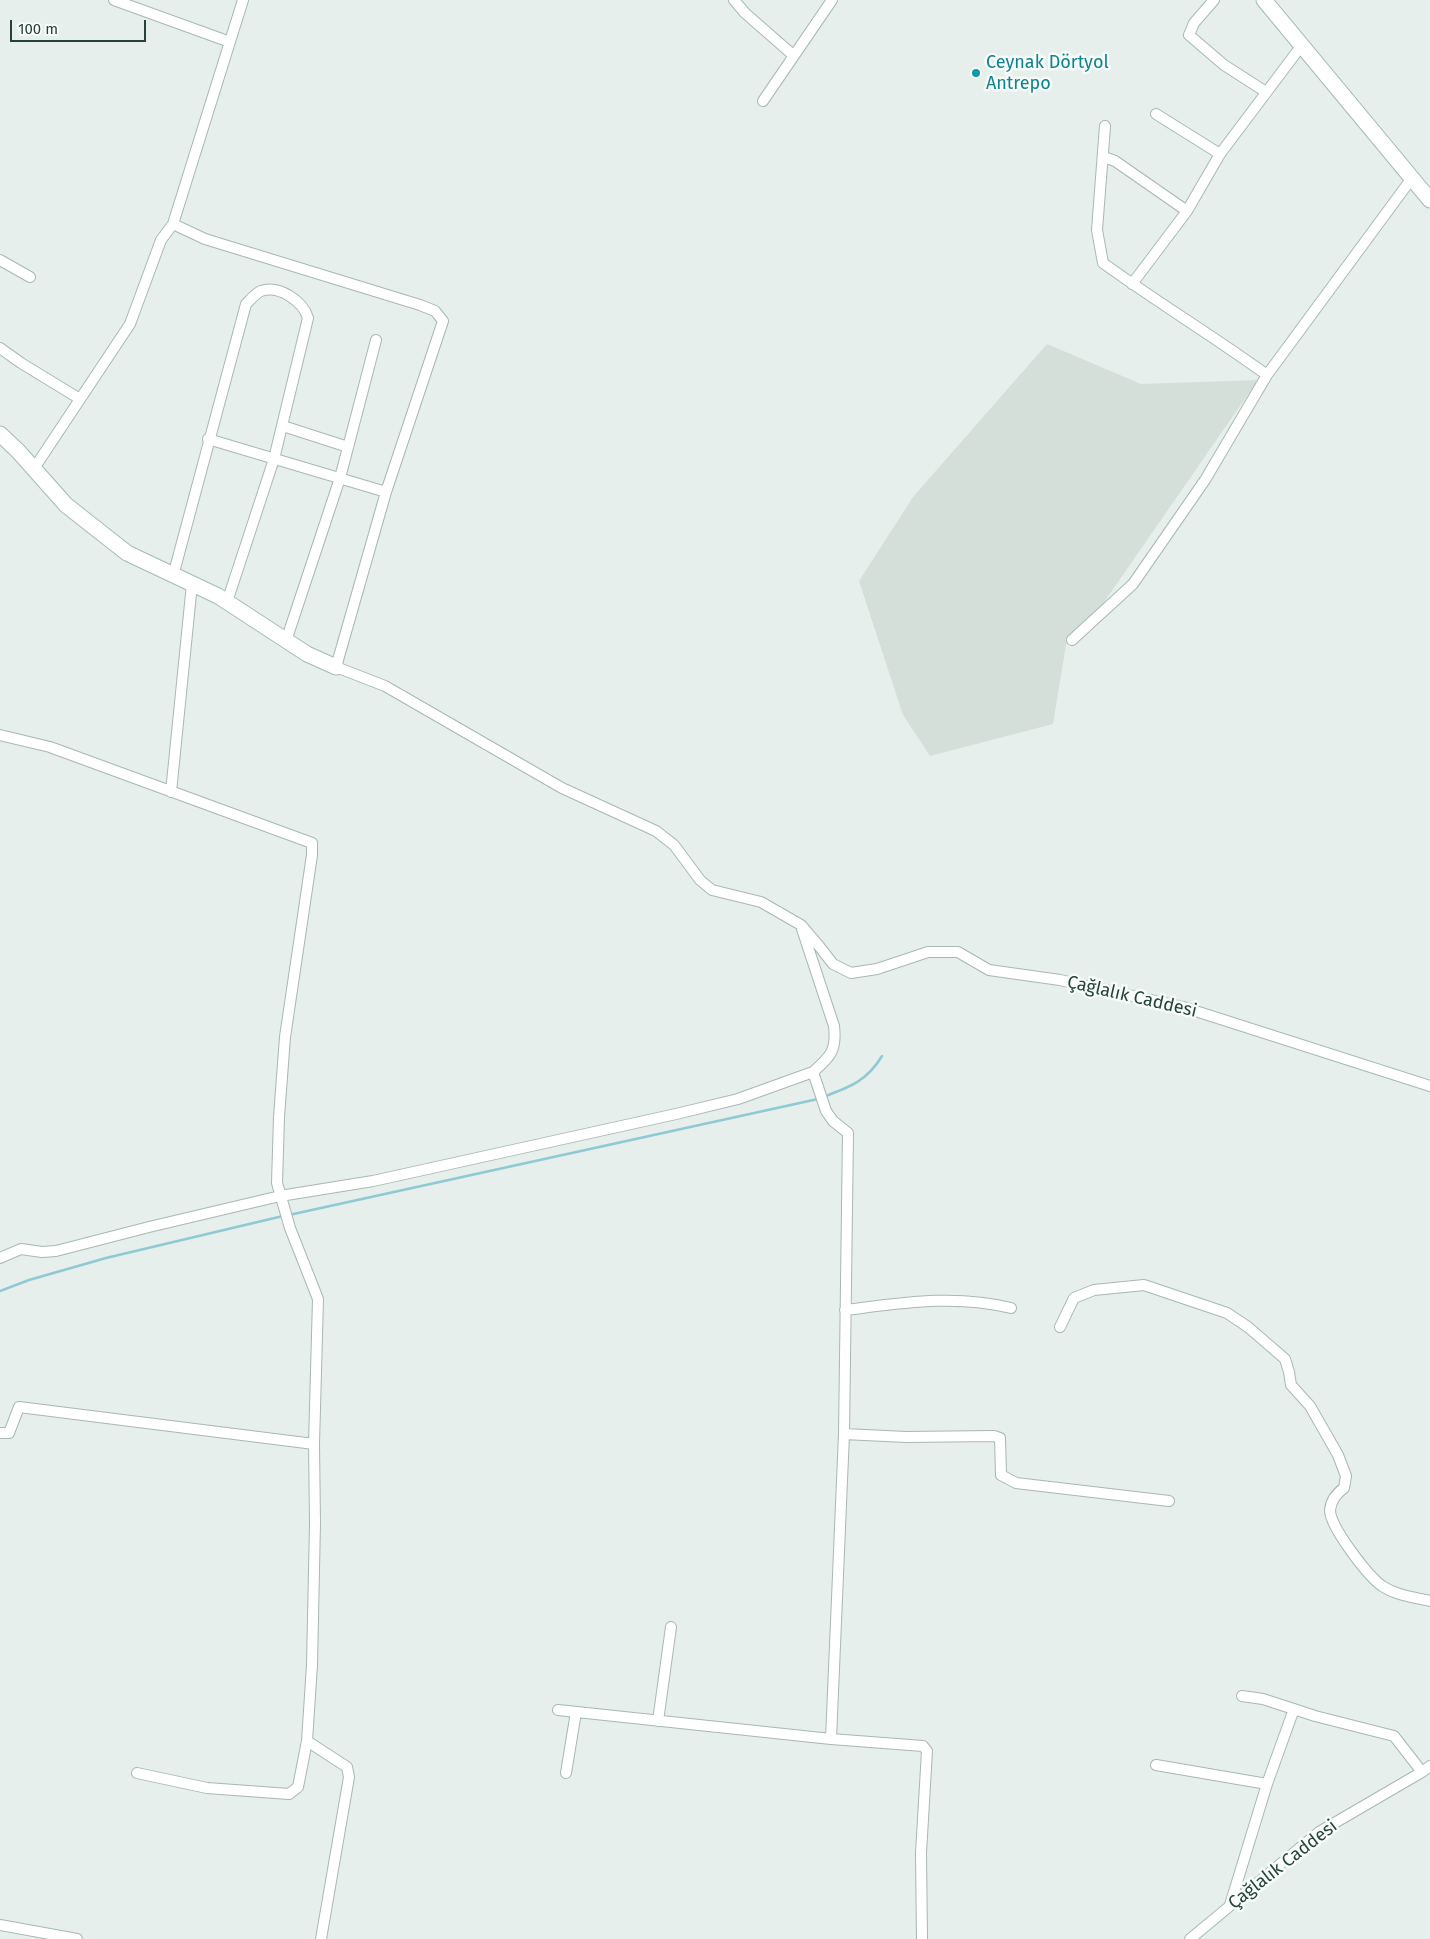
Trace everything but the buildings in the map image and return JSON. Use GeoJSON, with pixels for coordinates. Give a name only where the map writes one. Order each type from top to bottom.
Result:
{"type":"FeatureCollection","features":[{"type":"Feature","properties":{"kind":"street"},"geometry":{"type":"LineString","coordinates":[[114,0],[230,42]]}},
{"type":"Feature","properties":{"kind":"street"},"geometry":{"type":"LineString","coordinates":[[33,470],[130,324],[161,240],[173,224],[243,0]]}},
{"type":"Feature","properties":{"kind":"street"},"geometry":{"type":"LineString","coordinates":[[734,0],[793,55]]}},
{"type":"Feature","properties":{"kind":"street"},"geometry":{"type":"LineString","coordinates":[[764,100],[831,0]]}},
{"type":"Feature","properties":{"kind":"street"},"geometry":{"type":"LineString","coordinates":[[1214,0],[1194,22],[1188,35],[1224,65],[1266,92]]}},
{"type":"Feature","properties":{"kind":"street"},"geometry":{"type":"LineString","coordinates":[[1264,0],[1430,200]]}},
{"type":"Feature","properties":{"kind":"street"},"geometry":{"type":"LineString","coordinates":[[1132,284],[1187,211],[1220,154],[1302,45]]}},
{"type":"Feature","properties":{"kind":"street"},"geometry":{"type":"LineString","coordinates":[[1156,114],[1220,154]]}},
{"type":"Feature","properties":{"kind":"street"},"geometry":{"type":"LineString","coordinates":[[1105,126],[1097,230],[1103,264],[1216,338],[1267,375]]}},
{"type":"Feature","properties":{"kind":"street"},"geometry":{"type":"LineString","coordinates":[[1104,157],[1115,161],[1187,211]]}},
{"type":"Feature","properties":{"kind":"street"},"geometry":{"type":"LineString","coordinates":[[1072,640],[1133,584],[1205,480],[1267,375],[1412,178]]}},
{"type":"Feature","properties":{"kind":"street"},"geometry":{"type":"LineString","coordinates":[[173,224],[206,239],[435,310],[443,321],[386,492],[336,667]]}},
{"type":"Feature","properties":{"kind":"street"},"geometry":{"type":"LineString","coordinates":[[0,260],[30,277]]}},
{"type":"Feature","properties":{"kind":"street"},"geometry":{"type":"LineString","coordinates":[[173,576],[208,439],[246,304],[260,291],[274,290],[296,300],[306,311],[308,318],[274,459],[227,602]]}},
{"type":"Feature","properties":{"kind":"street"},"geometry":{"type":"LineString","coordinates":[[286,641],[340,478],[376,340]]}},
{"type":"Feature","properties":{"kind":"street"},"geometry":{"type":"LineString","coordinates":[[0,348],[20,363],[80,399]]}},
{"type":"Feature","properties":{"kind":"street"},"geometry":{"type":"LineString","coordinates":[[283,426],[348,447]]}},
{"type":"Feature","properties":{"kind":"street"},"geometry":{"type":"LineString","coordinates":[[0,434],[18,451],[66,505],[127,553],[227,602],[307,654],[385,686],[562,788],[656,831],[674,845],[700,880],[712,890],[761,902],[801,925],[834,1026],[836,1039],[830,1057],[813,1072],[738,1099],[373,1181],[149,1226],[56,1251],[42,1252],[21,1249],[0,1258]]}},
{"type":"Feature","properties":{"kind":"street"},"geometry":{"type":"LineString","coordinates":[[208,439],[386,492]]}},
{"type":"Feature","properties":{"kind":"street"},"geometry":{"type":"LineString","coordinates":[[171,792],[192,584]]}},
{"type":"Feature","properties":{"kind":"street"},"geometry":{"type":"LineString","coordinates":[[0,735],[50,747],[312,843],[312,855],[285,1036],[279,1117],[277,1183],[290,1228],[318,1299],[314,1444],[315,1523],[312,1665],[307,1741],[298,1787],[289,1794],[207,1788],[137,1774]]}},
{"type":"Feature","properties":{"kind":"street","name":"Çağlalık Caddesi"},"geometry":{"type":"LineString","coordinates":[[801,925],[833,964],[851,973],[877,969],[928,952],[958,952],[990,970],[1060,980],[1183,1007],[1430,1086]]}},
{"type":"Feature","properties":{"kind":"street"},"geometry":{"type":"LineString","coordinates":[[813,1072],[826,1111],[833,1121],[848,1133],[844,1434],[831,1739]]}},
{"type":"Feature","properties":{"kind":"street"},"geometry":{"type":"LineString","coordinates":[[1060,1327],[1074,1298],[1094,1290],[1144,1285],[1227,1313],[1248,1327],[1285,1359],[1291,1385],[1310,1406],[1338,1455],[1346,1476],[1344,1488],[1335,1495],[1330,1510],[1336,1530],[1352,1552],[1381,1585],[1400,1594],[1430,1602]]}},
{"type":"Feature","properties":{"kind":"street"},"geometry":{"type":"LineString","coordinates":[[845,1310],[918,1301],[963,1300],[986,1302],[1011,1308]]}},
{"type":"Feature","properties":{"kind":"street"},"geometry":{"type":"LineString","coordinates":[[0,1433],[9,1433],[19,1407],[314,1444]]}},
{"type":"Feature","properties":{"kind":"street"},"geometry":{"type":"LineString","coordinates":[[844,1434],[994,1436],[1000,1438],[1001,1475],[1016,1483],[1169,1501]]}},
{"type":"Feature","properties":{"kind":"street"},"geometry":{"type":"LineString","coordinates":[[658,1721],[671,1627]]}},
{"type":"Feature","properties":{"kind":"street"},"geometry":{"type":"LineString","coordinates":[[1242,1696],[1263,1698],[1342,1724],[1394,1736],[1426,1769]]}},
{"type":"Feature","properties":{"kind":"street"},"geometry":{"type":"LineString","coordinates":[[1230,1906],[1267,1784],[1294,1709]]}},
{"type":"Feature","properties":{"kind":"street"},"geometry":{"type":"LineString","coordinates":[[558,1710],[831,1739],[924,1746],[927,1751],[921,1853],[922,1939]]}},
{"type":"Feature","properties":{"kind":"street"},"geometry":{"type":"LineString","coordinates":[[566,1773],[576,1712]]}},
{"type":"Feature","properties":{"kind":"street"},"geometry":{"type":"LineString","coordinates":[[307,1741],[347,1767],[349,1777],[321,1939]]}},
{"type":"Feature","properties":{"kind":"street"},"geometry":{"type":"LineString","coordinates":[[1156,1765],[1267,1784]]}},
{"type":"Feature","properties":{"kind":"street","name":"Çağlalık Caddesi"},"geometry":{"type":"LineString","coordinates":[[1190,1939],[1319,1832],[1426,1769]]}},
{"type":"Feature","properties":{"kind":"street"},"geometry":{"type":"LineString","coordinates":[[0,1925],[77,1939]]}},
{"type":"Feature","properties":{"kind":"shaded area"},"geometry":{"type":"Polygon","coordinates":[[[1047,344],[1141,384],[1258,380],[1100,608],[1066,645],[1053,724],[930,756],[903,715],[859,581],[913,497],[1047,344]]]}},
{"type":"Feature","properties":{"kind":"waterway"},"geometry":{"type":"LineString","coordinates":[[823,1097],[857,1082],[870,1072],[882,1056]]}},
{"type":"Feature","properties":{"kind":"waterway"},"geometry":{"type":"LineString","coordinates":[[289,1215],[818,1099]]}},
{"type":"Feature","properties":{"kind":"waterway"},"geometry":{"type":"LineString","coordinates":[[0,1291],[29,1280],[106,1258],[283,1216]]}},
{"type":"Feature","properties":{"kind":"place","name":"Ceynak Dörtyol Antrepo"},"geometry":{"type":"Point","coordinates":[976,73]}}]}
